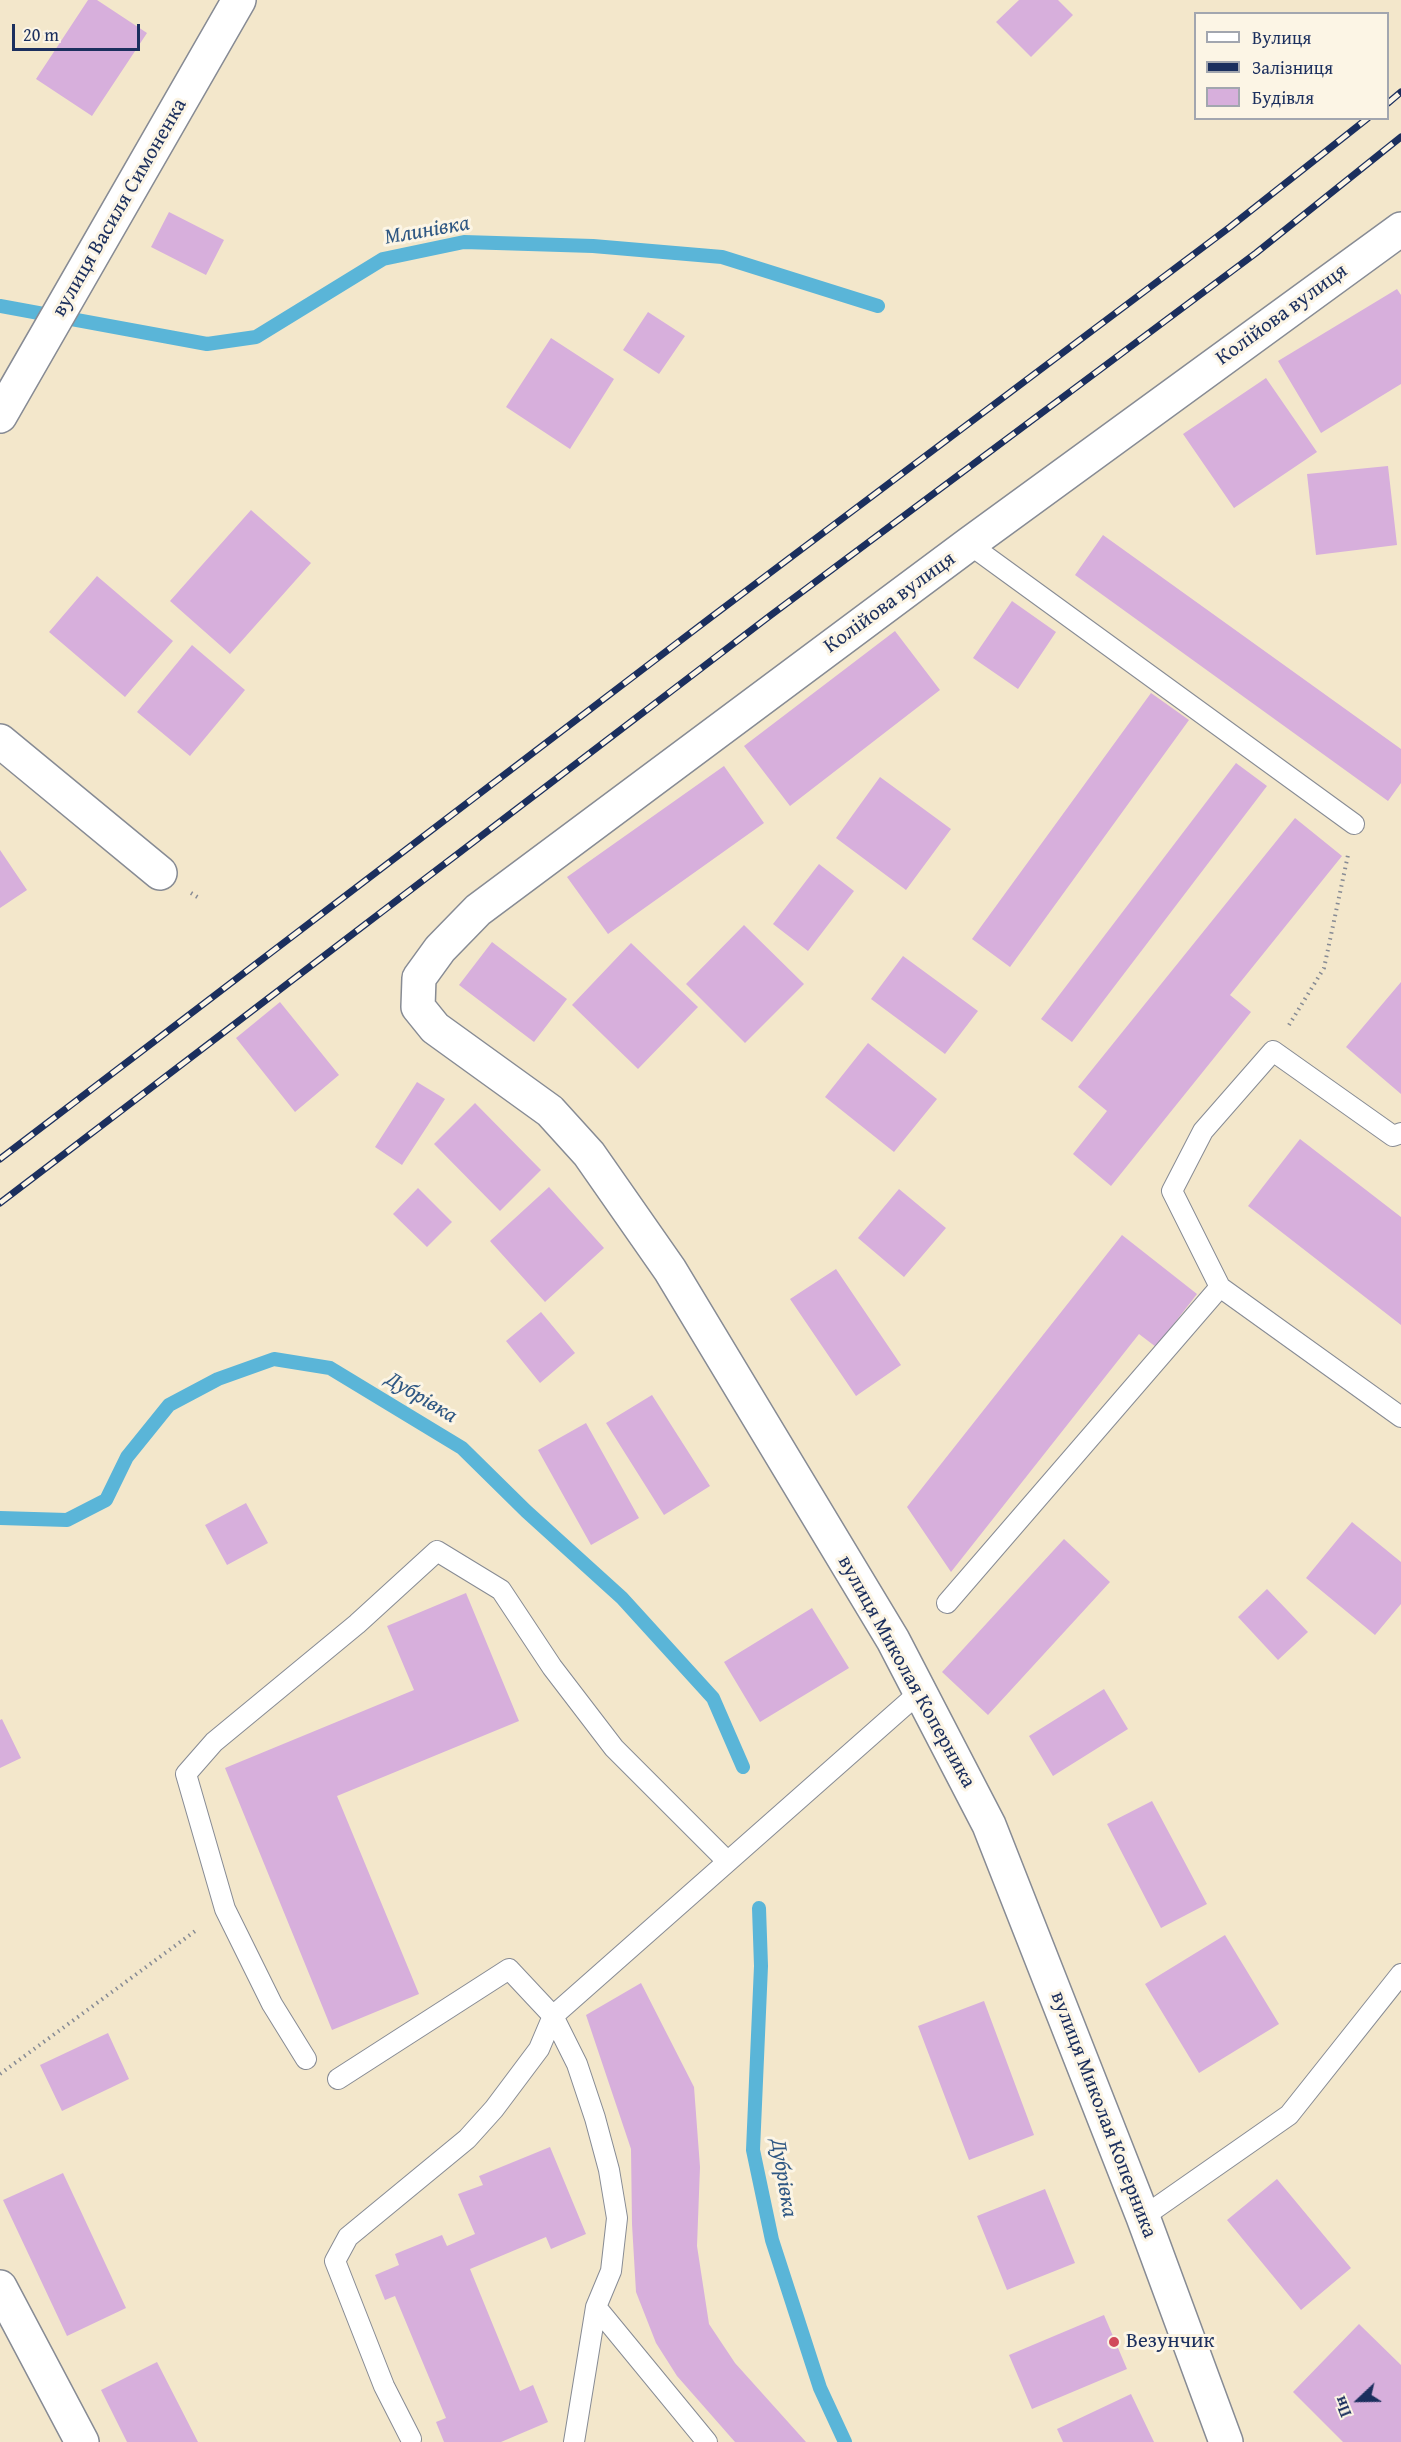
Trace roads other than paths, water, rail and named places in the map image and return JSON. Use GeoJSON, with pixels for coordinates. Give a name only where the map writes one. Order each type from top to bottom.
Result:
{"type":"FeatureCollection","features":[{"type":"Feature","properties":{"kind":"street","name":"вулиця Василя Симоненка"},"geometry":{"type":"LineString","coordinates":[[0,416],[239,0]]}},
{"type":"Feature","properties":{"kind":"street","name":"Колійова вулиця"},"geometry":{"type":"LineString","coordinates":[[418,1007],[419,978],[440,948],[478,910],[969,544],[1401,229]]}},
{"type":"Feature","properties":{"kind":"street"},"geometry":{"type":"LineString","coordinates":[[0,741],[160,873]]}},
{"type":"Feature","properties":{"kind":"street","name":"вулиця Миколая Коперника"},"geometry":{"type":"LineString","coordinates":[[418,1007],[435,1028],[550,1111],[589,1154],[670,1270],[893,1640],[989,1825],[1143,2217],[1226,2442]]}},
{"type":"Feature","properties":{"kind":"street"},"geometry":{"type":"LineString","coordinates":[[0,2287],[82,2442]]}},
{"type":"Feature","properties":{"kind":"lane"},"geometry":{"type":"LineString","coordinates":[[969,544],[1354,824]]}},
{"type":"Feature","properties":{"kind":"lane"},"geometry":{"type":"LineString","coordinates":[[1401,1133],[1393,1136],[1273,1051],[1203,1131],[1172,1191],[1220,1287],[1401,1417]]}},
{"type":"Feature","properties":{"kind":"lane"},"geometry":{"type":"LineString","coordinates":[[947,1603],[1220,1287]]}},
{"type":"Feature","properties":{"kind":"lane"},"geometry":{"type":"LineString","coordinates":[[306,2059],[272,2004],[225,1909],[186,1774],[214,1743],[357,1624],[437,1551],[501,1590],[552,1667],[614,1748],[727,1861]]}},
{"type":"Feature","properties":{"kind":"lane"},"geometry":{"type":"LineString","coordinates":[[411,2439],[384,2386],[335,2260],[348,2237],[467,2139],[516,2084],[539,2049],[553,2016],[921,1691]]}},
{"type":"Feature","properties":{"kind":"lane"},"geometry":{"type":"LineString","coordinates":[[338,2079],[508,1969],[553,2016],[578,2064],[609,2170],[617,2218],[611,2271],[596,2307],[574,2442]]}},
{"type":"Feature","properties":{"kind":"lane"},"geometry":{"type":"LineString","coordinates":[[1143,2217],[1289,2115],[1401,1974]]}},
{"type":"Feature","properties":{"kind":"lane"},"geometry":{"type":"LineString","coordinates":[[596,2307],[707,2442]]}},
{"type":"Feature","properties":{"kind":"waterway","name":"Млинівка"},"geometry":{"type":"LineString","coordinates":[[0,306],[207,344],[256,337],[383,259],[464,242],[593,246],[722,257],[878,306]]}},
{"type":"Feature","properties":{"kind":"waterway","name":"Дубрівка"},"geometry":{"type":"LineString","coordinates":[[0,1518],[67,1520],[106,1500],[127,1457],[169,1405],[218,1379],[274,1359],[330,1368],[462,1448],[526,1511],[622,1598],[713,1698],[743,1767]]}},
{"type":"Feature","properties":{"kind":"waterway","name":"Дубрівка"},"geometry":{"type":"LineString","coordinates":[[759,1908],[761,1966],[753,2150],[772,2240],[820,2388],[845,2442]]}},
{"type":"Feature","properties":{"kind":"railway"},"geometry":{"type":"LineString","coordinates":[[1389,102],[1401,92]]}},
{"type":"Feature","properties":{"kind":"railway"},"geometry":{"type":"LineString","coordinates":[[0,1159],[710,618],[1230,227],[1365,120]]}},
{"type":"Feature","properties":{"kind":"railway"},"geometry":{"type":"LineString","coordinates":[[0,1203],[771,615],[1256,253],[1401,137]]}},
{"type":"Feature","properties":{"kind":"place","name":"Везунчик"},"geometry":{"type":"Point","coordinates":[1114,2342]}}]}
